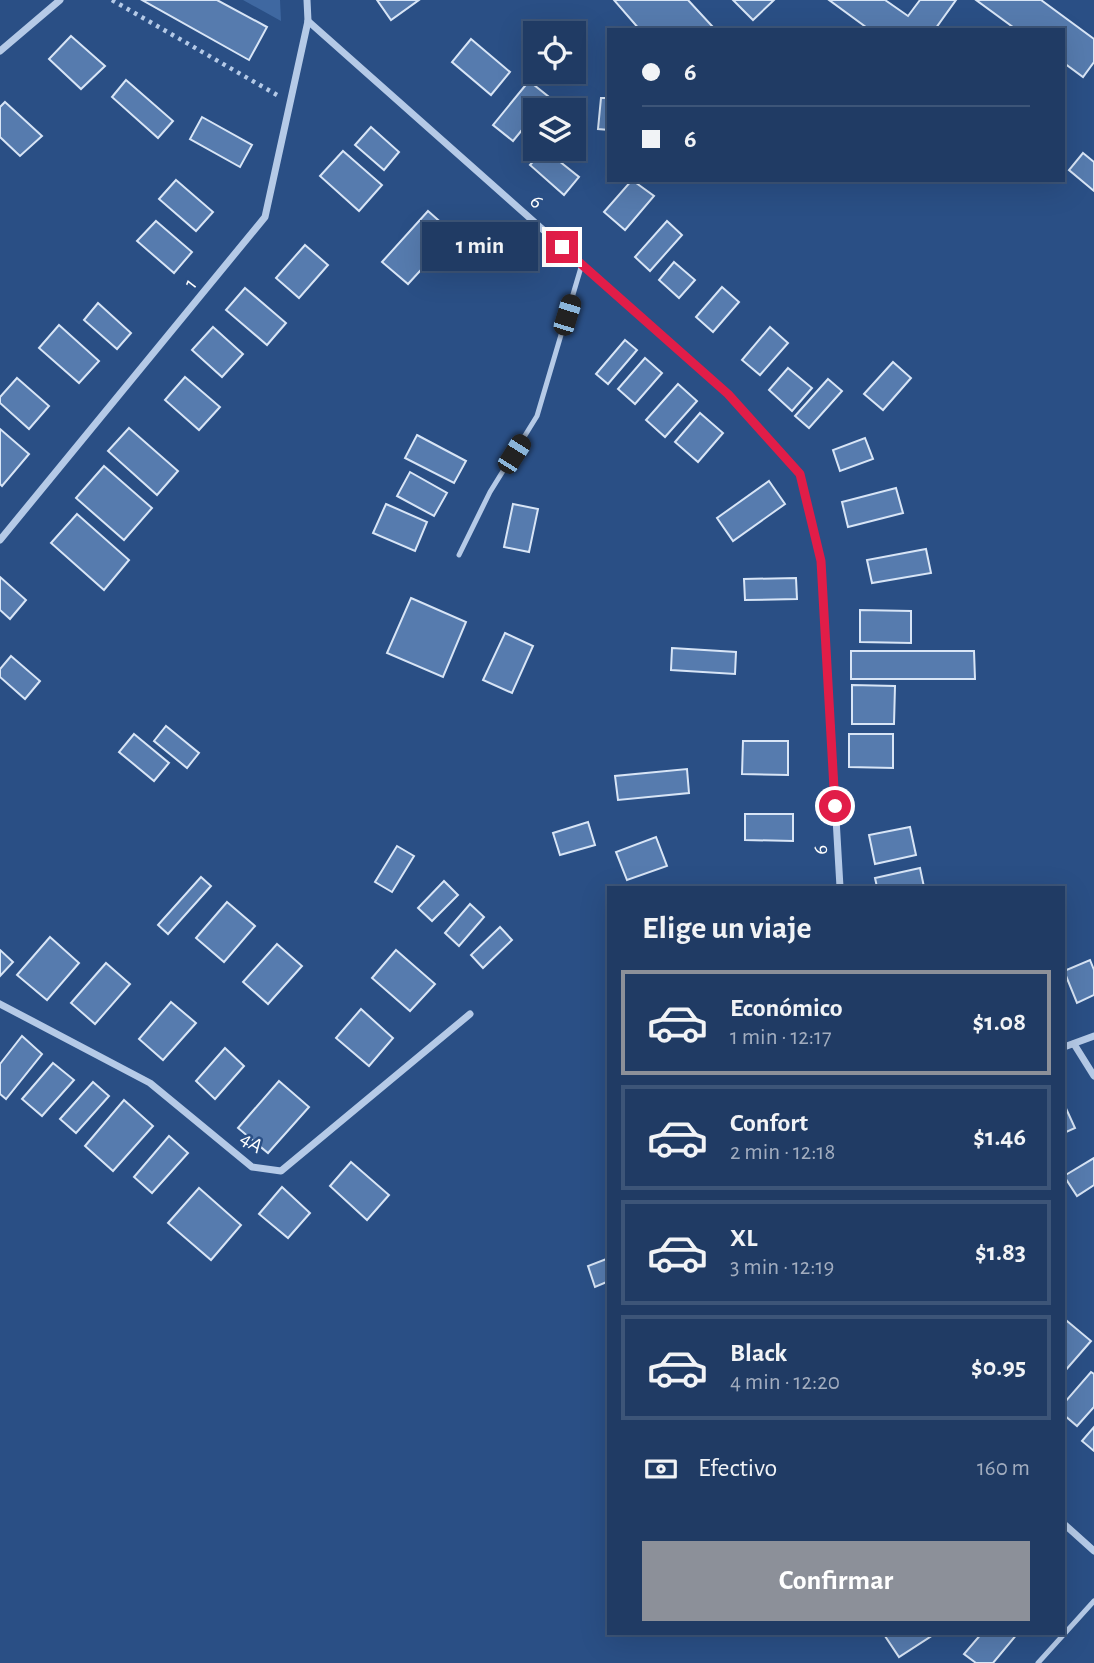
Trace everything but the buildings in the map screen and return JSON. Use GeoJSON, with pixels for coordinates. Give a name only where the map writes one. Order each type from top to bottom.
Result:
{"type":"FeatureCollection","features":[{"type":"Feature","properties":{"kind":"street"},"geometry":{"type":"LineString","coordinates":[[0,51],[60,0]]}},
{"type":"Feature","properties":{"kind":"street","name":"1"},"geometry":{"type":"LineString","coordinates":[[0,540],[265,217],[308,21],[307,0]]}},
{"type":"Feature","properties":{"kind":"street","name":"6"},"geometry":{"type":"LineString","coordinates":[[308,21],[728,394],[800,474],[821,561],[840,886]]}},
{"type":"Feature","properties":{"kind":"street","name":"4A"},"geometry":{"type":"LineString","coordinates":[[0,1003],[150,1083],[252,1167],[281,1171],[470,1014]]}},
{"type":"Feature","properties":{"kind":"street"},"geometry":{"type":"LineString","coordinates":[[1065,1047],[1094,1035]]}},
{"type":"Feature","properties":{"kind":"street"},"geometry":{"type":"LineString","coordinates":[[1074,1044],[1094,1076]]}},
{"type":"Feature","properties":{"kind":"street"},"geometry":{"type":"LineString","coordinates":[[1065,1525],[1094,1551]]}},
{"type":"Feature","properties":{"kind":"lane"},"geometry":{"type":"LineString","coordinates":[[459,555],[490,492],[537,416],[582,264]]}},
{"type":"Feature","properties":{"kind":"lane"},"geometry":{"type":"LineString","coordinates":[[1065,1633],[1094,1601]]}},
{"type":"Feature","properties":{"kind":"lane"},"geometry":{"type":"LineString","coordinates":[[1038,1663],[1063,1635]]}},
{"type":"Feature","properties":{"kind":"path"},"geometry":{"type":"LineString","coordinates":[[112,0],[290,103]]}},
{"type":"Feature","properties":{"kind":"shaded area"},"geometry":{"type":"Polygon","coordinates":[[[243,0],[280,0],[281,21],[243,0]]]}},
{"type":"Feature","properties":{"kind":"route"},"geometry":{"type":"LineString","coordinates":[[562,247],[728,394],[800,474],[821,561],[835,806]]}}]}
